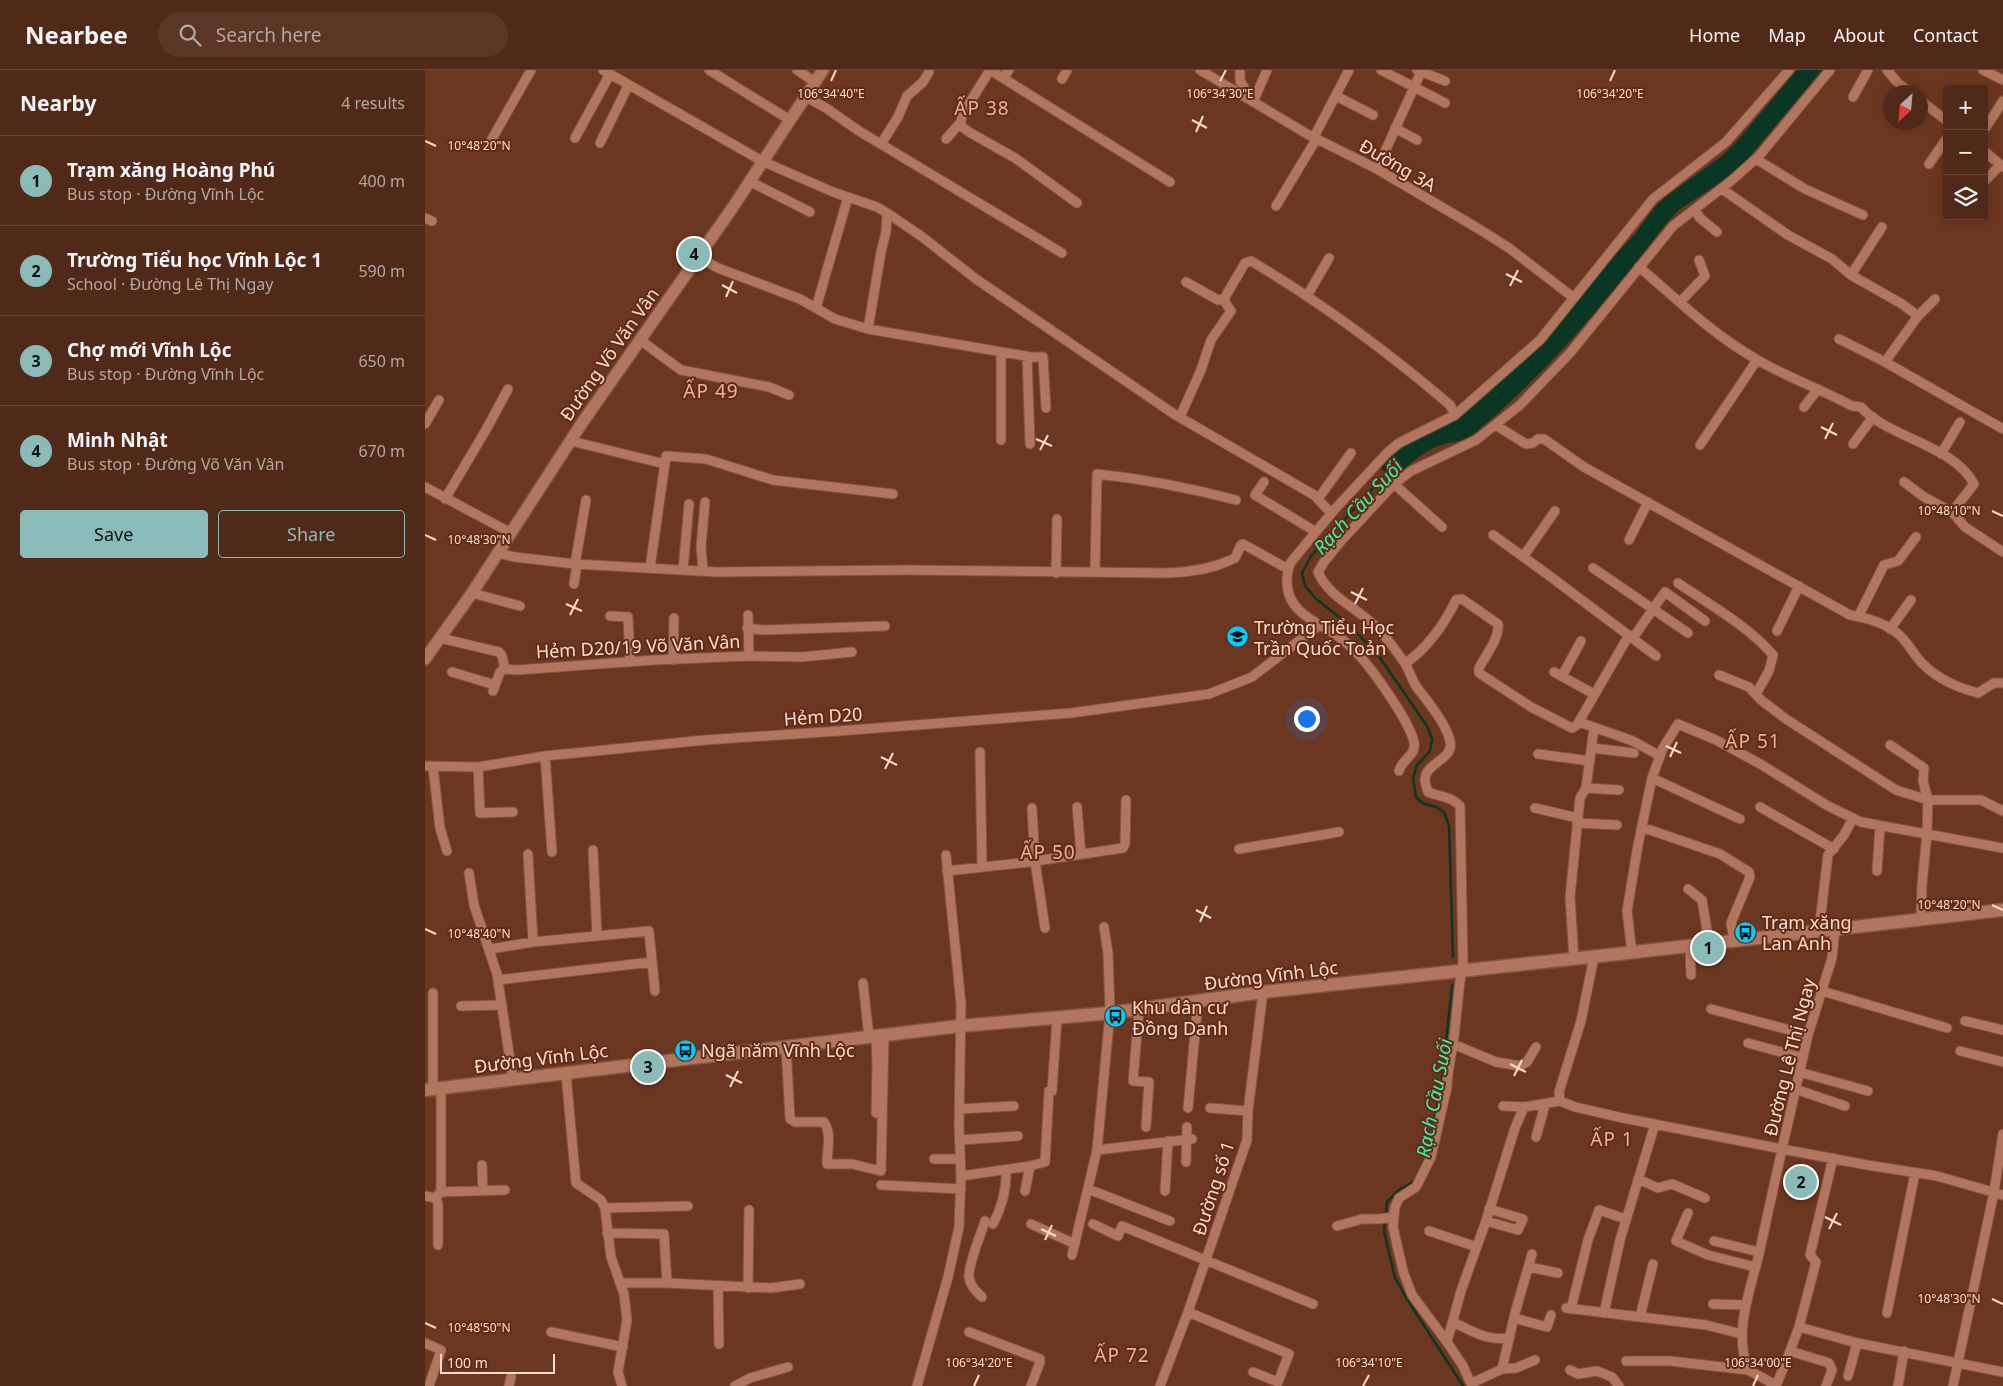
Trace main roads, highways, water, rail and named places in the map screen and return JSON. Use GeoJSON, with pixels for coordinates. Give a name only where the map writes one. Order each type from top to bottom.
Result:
{"type":"FeatureCollection","features":[{"type":"Feature","properties":{"kind":"main road","name":"Đường Vĩnh Lộc"},"geometry":{"type":"LineString","coordinates":[[433,1089],[960,1026],[1109,1013],[1263,992],[1594,957],[2003,910]]}},
{"type":"Feature","properties":{"kind":"waterway","name":"Rạch Cầu Suối"},"geometry":{"type":"LineString","coordinates":[[1388,472],[1311,556],[1302,573],[1305,586],[1316,599],[1349,625],[1378,655],[1427,726],[1432,739],[1430,751],[1417,765],[1413,778],[1416,797],[1422,803],[1436,807],[1444,812],[1449,826],[1453,957]]}},
{"type":"Feature","properties":{"kind":"waterway","name":"Rạch Cầu Suối"},"geometry":{"type":"LineString","coordinates":[[1452,985],[1442,1079],[1427,1155],[1414,1181],[1399,1190],[1387,1202],[1384,1231],[1395,1278],[1463,1386]]}},
{"type":"Feature","properties":{"kind":"place","name":"Minh Nhật"},"geometry":{"type":"Point","coordinates":[694,254]}},
{"type":"Feature","properties":{"kind":"place","name":"Trường Tiểu Học Trần Quốc Toản"},"geometry":{"type":"Point","coordinates":[1238,637]}},
{"type":"Feature","properties":{"kind":"place","name":"Trạm xăng Lan Anh"},"geometry":{"type":"Point","coordinates":[1746,932]}},
{"type":"Feature","properties":{"kind":"place","name":"Trạm xăng Hoàng Phú"},"geometry":{"type":"Point","coordinates":[1708,948]}},
{"type":"Feature","properties":{"kind":"place","name":"Khu dân cư Đồng Danh"},"geometry":{"type":"Point","coordinates":[1116,1017]}},
{"type":"Feature","properties":{"kind":"place","name":"Ngã năm Vĩnh Lộc"},"geometry":{"type":"Point","coordinates":[685,1050]}},
{"type":"Feature","properties":{"kind":"place","name":"Chợ mới Vĩnh Lộc"},"geometry":{"type":"Point","coordinates":[648,1067]}},
{"type":"Feature","properties":{"kind":"place","name":"Trường Tiểu học Vĩnh Lộc 1"},"geometry":{"type":"Point","coordinates":[1801,1182]}},
{"type":"Feature","properties":{"kind":"district","name":"ẤP 38"},"geometry":{"type":"Point","coordinates":[982,108]}},
{"type":"Feature","properties":{"kind":"district","name":"ẤP 49"},"geometry":{"type":"Point","coordinates":[711,391]}},
{"type":"Feature","properties":{"kind":"district","name":"ẤP 51"},"geometry":{"type":"Point","coordinates":[1753,741]}},
{"type":"Feature","properties":{"kind":"district","name":"ẤP 50"},"geometry":{"type":"Point","coordinates":[1048,852]}},
{"type":"Feature","properties":{"kind":"district","name":"ẤP 1"},"geometry":{"type":"Point","coordinates":[1612,1139]}},
{"type":"Feature","properties":{"kind":"district","name":"ẤP 72"},"geometry":{"type":"Point","coordinates":[1122,1355]}}]}
